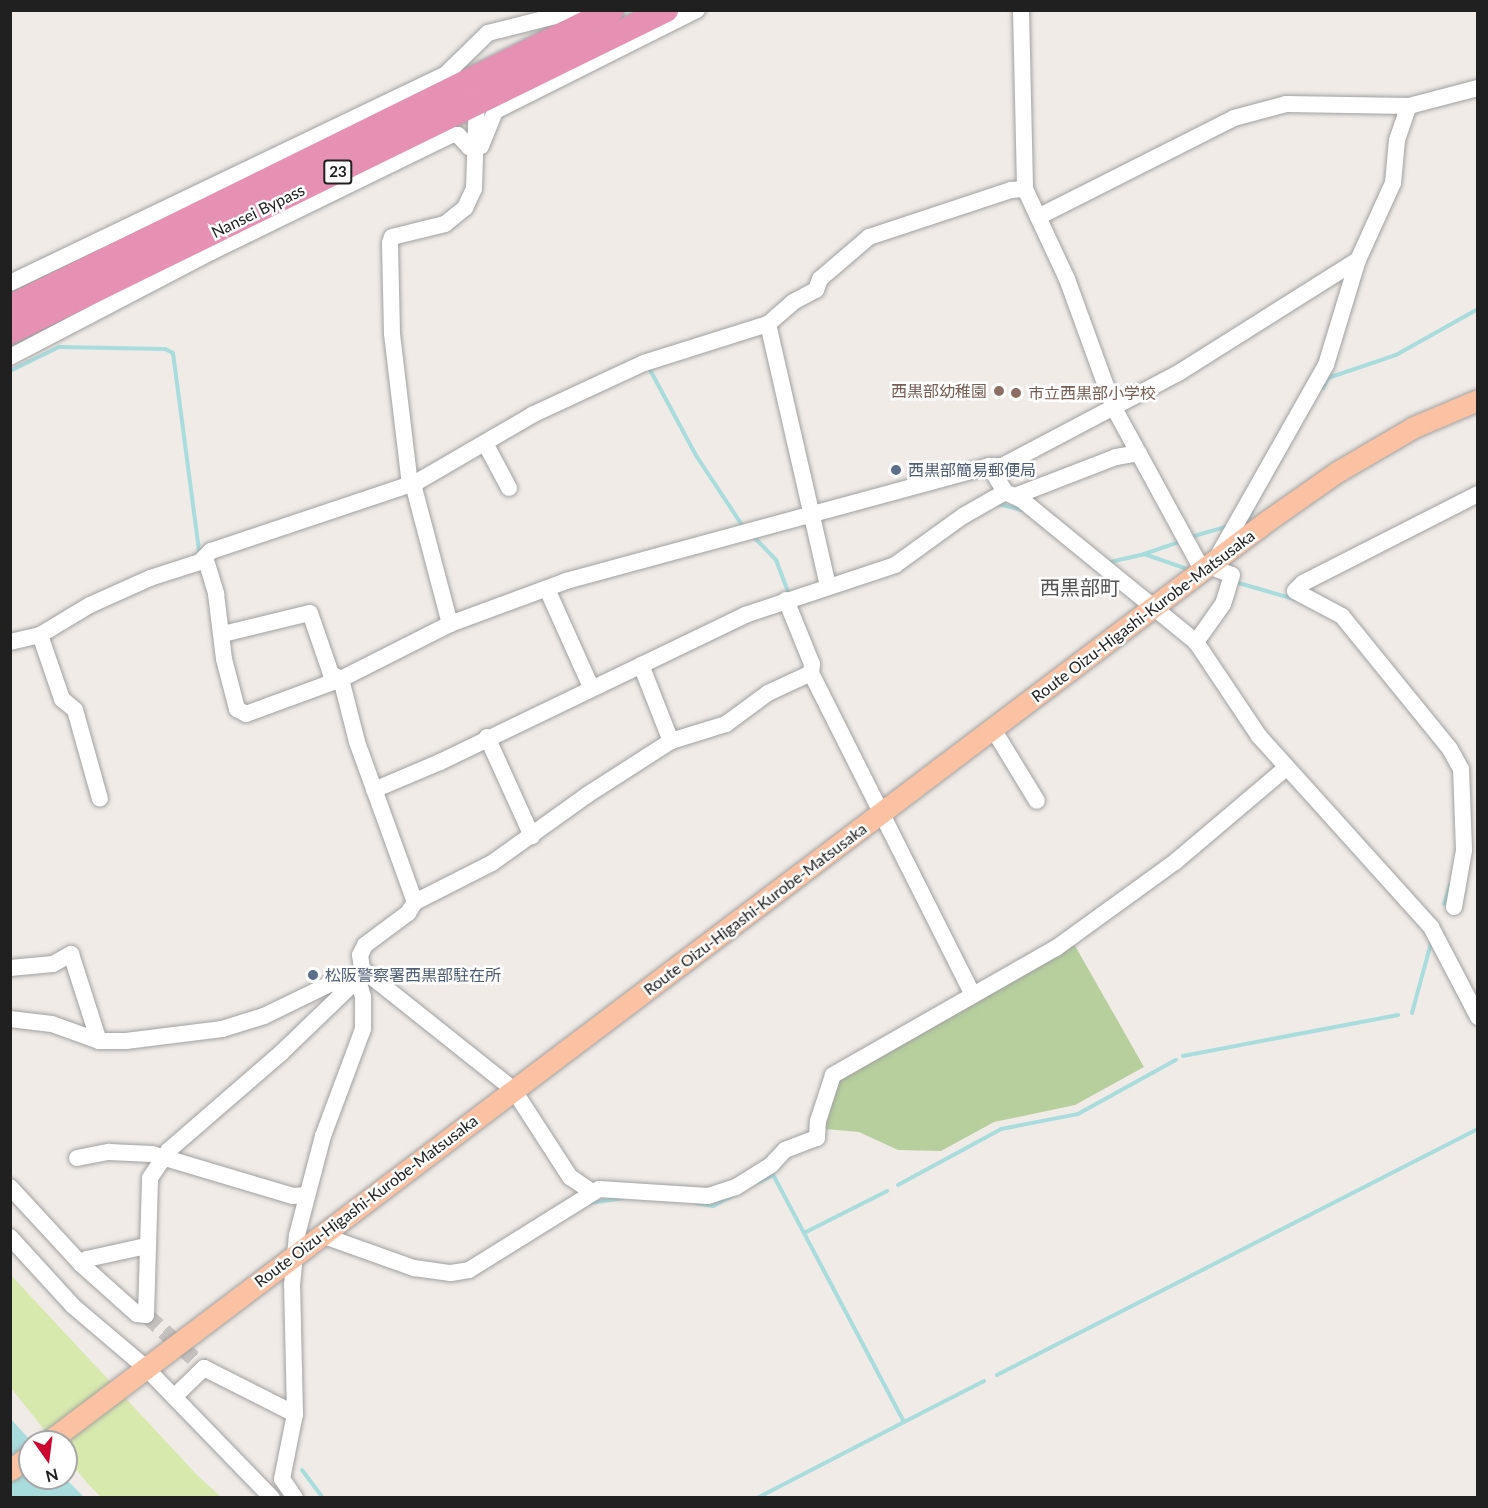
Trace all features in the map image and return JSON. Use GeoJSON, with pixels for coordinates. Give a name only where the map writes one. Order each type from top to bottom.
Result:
{"type":"FeatureCollection","features":[{"type":"Feature","properties":{"kind":"highway","name":"Nansei Bypass"},"geometry":{"type":"LineString","coordinates":[[10,307],[612,10]]}},
{"type":"Feature","properties":{"kind":"highway","name":"Nansei Bypass"},"geometry":{"type":"LineString","coordinates":[[10,332],[666,10]]}},
{"type":"Feature","properties":{"kind":"main road","name":"Route Oizu-Higashi-Kurobe-Matsusaka"},"geometry":{"type":"LineString","coordinates":[[64,1430],[297,1252],[324,1236],[509,1092],[880,815],[1154,606],[1337,472],[1414,427],[1478,400]]}},
{"type":"Feature","properties":{"kind":"street"},"geometry":{"type":"LineString","coordinates":[[10,283],[446,74],[488,33],[550,14],[579,10]]}},
{"type":"Feature","properties":{"kind":"street"},"geometry":{"type":"LineString","coordinates":[[476,147],[486,140],[489,119],[495,111],[697,10]]}},
{"type":"Feature","properties":{"kind":"street"},"geometry":{"type":"LineString","coordinates":[[1021,10],[1025,189],[1067,279],[1114,408],[1198,562],[1204,569],[1231,580],[1223,604],[1196,642]]}},
{"type":"Feature","properties":{"kind":"street"},"geometry":{"type":"LineString","coordinates":[[450,624],[413,487],[392,333],[390,243],[392,237],[445,224],[465,208],[474,189],[476,47]]}},
{"type":"Feature","properties":{"kind":"street"},"geometry":{"type":"LineString","coordinates":[[1038,217],[1234,118],[1286,104],[1409,106],[1478,88]]}},
{"type":"Feature","properties":{"kind":"street"},"geometry":{"type":"LineString","coordinates":[[1204,569],[1326,365],[1358,260],[1393,183],[1401,120],[1409,106]]}},
{"type":"Feature","properties":{"kind":"street"},"geometry":{"type":"LineString","coordinates":[[10,357],[211,252],[451,135],[476,147]]}},
{"type":"Feature","properties":{"kind":"street"},"geometry":{"type":"LineString","coordinates":[[10,642],[40,635],[90,605],[205,557],[211,550],[413,487],[487,446],[531,415],[644,363],[768,324],[793,302],[816,290],[820,279],[869,237],[1011,190],[1025,189]]}},
{"type":"Feature","properties":{"kind":"street"},"geometry":{"type":"LineString","coordinates":[[205,557],[223,634],[224,659],[237,709],[246,714],[340,679],[450,624],[594,573],[746,535],[809,515],[989,466],[1002,466],[1180,372],[1358,260]]}},
{"type":"Feature","properties":{"kind":"street"},"geometry":{"type":"LineString","coordinates":[[768,324],[809,515],[828,585]]}},
{"type":"Feature","properties":{"kind":"street"},"geometry":{"type":"LineString","coordinates":[[487,446],[509,488]]}},
{"type":"Feature","properties":{"kind":"street"},"geometry":{"type":"LineString","coordinates":[[374,790],[591,687],[789,599],[895,565],[963,516],[1010,494],[1116,457],[1139,453]]}},
{"type":"Feature","properties":{"kind":"street"},"geometry":{"type":"LineString","coordinates":[[989,466],[1010,494],[1100,563],[1196,642],[1259,736],[1431,927],[1478,1017]]}},
{"type":"Feature","properties":{"kind":"street"},"geometry":{"type":"LineString","coordinates":[[1454,907],[1464,850],[1461,769],[1450,750],[1342,616],[1295,591],[1303,583],[1478,494]]}},
{"type":"Feature","properties":{"kind":"street"},"geometry":{"type":"LineString","coordinates":[[547,589],[591,687]]}},
{"type":"Feature","properties":{"kind":"street"},"geometry":{"type":"LineString","coordinates":[[789,599],[812,664],[811,674],[880,815],[973,995]]}},
{"type":"Feature","properties":{"kind":"street"},"geometry":{"type":"LineString","coordinates":[[223,634],[310,613],[331,674],[340,679]]}},
{"type":"Feature","properties":{"kind":"street"},"geometry":{"type":"LineString","coordinates":[[40,635],[62,699],[75,710],[100,799]]}},
{"type":"Feature","properties":{"kind":"street"},"geometry":{"type":"LineString","coordinates":[[640,665],[665,719],[671,741]]}},
{"type":"Feature","properties":{"kind":"street"},"geometry":{"type":"LineString","coordinates":[[295,1497],[282,1479],[295,1414],[292,1285],[297,1235],[322,1136],[363,1029],[360,955],[365,945],[408,913],[415,902],[492,863],[587,795],[671,741],[726,724],[768,693],[811,674]]}},
{"type":"Feature","properties":{"kind":"street"},"geometry":{"type":"LineString","coordinates":[[340,679],[342,696],[415,902]]}},
{"type":"Feature","properties":{"kind":"street"},"geometry":{"type":"LineString","coordinates":[[993,729],[1037,801]]}},
{"type":"Feature","properties":{"kind":"street"},"geometry":{"type":"LineString","coordinates":[[487,737],[532,836]]}},
{"type":"Feature","properties":{"kind":"street"},"geometry":{"type":"LineString","coordinates":[[324,1236],[414,1268],[451,1273],[469,1270],[592,1192],[657,1190],[708,1196],[736,1187],[771,1165],[785,1150],[817,1138],[818,1121],[833,1075],[973,995],[1093,922],[1175,862],[1286,768]]}},
{"type":"Feature","properties":{"kind":"street"},"geometry":{"type":"LineString","coordinates":[[10,968],[53,964],[71,954],[99,1041]]}},
{"type":"Feature","properties":{"kind":"street"},"geometry":{"type":"LineString","coordinates":[[360,974],[509,1092],[570,1177],[592,1192]]}},
{"type":"Feature","properties":{"kind":"street"},"geometry":{"type":"LineString","coordinates":[[10,1019],[52,1024],[99,1041],[126,1041],[222,1029],[264,1016],[330,984],[360,974]]}},
{"type":"Feature","properties":{"kind":"street"},"geometry":{"type":"LineString","coordinates":[[10,1187],[81,1264],[137,1314],[146,1315],[146,1246],[150,1178],[162,1159],[360,974]]}},
{"type":"Feature","properties":{"kind":"street"},"geometry":{"type":"LineString","coordinates":[[77,1158],[109,1152],[152,1154],[162,1159],[293,1196],[306,1195]]}},
{"type":"Feature","properties":{"kind":"street"},"geometry":{"type":"LineString","coordinates":[[10,1237],[73,1306],[174,1397],[272,1497]]}},
{"type":"Feature","properties":{"kind":"street"},"geometry":{"type":"LineString","coordinates":[[81,1264],[87,1259],[146,1246]]}},
{"type":"Feature","properties":{"kind":"street"},"geometry":{"type":"LineString","coordinates":[[174,1397],[204,1368],[295,1414]]}},
{"type":"Feature","properties":{"kind":"green space"},"geometry":{"type":"Polygon","coordinates":[[[1074,944],[1144,1067],[1075,1105],[994,1122],[941,1151],[898,1150],[859,1132],[825,1129],[838,1081],[1074,944]]]}},
{"type":"Feature","properties":{"kind":"green space"},"geometry":{"type":"Polygon","coordinates":[[[10,1274],[198,1476],[221,1497],[101,1497],[78,1472],[78,1430],[44,1430],[11,1388],[10,1274]]]}},
{"type":"Feature","properties":{"kind":"water"},"geometry":{"type":"Polygon","coordinates":[[[10,1418],[21,1430],[18,1430],[18,1490],[77,1490],[84,1497],[11,1497],[10,1418]]]}},
{"type":"Feature","properties":{"kind":"waterway"},"geometry":{"type":"LineString","coordinates":[[1323,388],[1328,378],[1396,355],[1478,309]]}},
{"type":"Feature","properties":{"kind":"waterway"},"geometry":{"type":"LineString","coordinates":[[10,371],[59,347],[165,349],[173,353],[199,551]]}},
{"type":"Feature","properties":{"kind":"waterway"},"geometry":{"type":"LineString","coordinates":[[649,368],[697,457],[744,528]]}},
{"type":"Feature","properties":{"kind":"waterway"},"geometry":{"type":"LineString","coordinates":[[998,504],[1022,510]]}},
{"type":"Feature","properties":{"kind":"waterway"},"geometry":{"type":"LineString","coordinates":[[1245,525],[1252,512]]}},
{"type":"Feature","properties":{"kind":"waterway"},"geometry":{"type":"LineString","coordinates":[[1194,536],[1225,527]]}},
{"type":"Feature","properties":{"kind":"waterway"},"geometry":{"type":"LineString","coordinates":[[752,535],[776,560],[790,596]]}},
{"type":"Feature","properties":{"kind":"waterway"},"geometry":{"type":"LineString","coordinates":[[1144,554],[1178,542]]}},
{"type":"Feature","properties":{"kind":"waterway"},"geometry":{"type":"LineString","coordinates":[[1106,563],[1144,554],[1190,570]]}},
{"type":"Feature","properties":{"kind":"waterway"},"geometry":{"type":"LineString","coordinates":[[1235,582],[1294,599]]}},
{"type":"Feature","properties":{"kind":"waterway"},"geometry":{"type":"LineString","coordinates":[[1444,904],[1450,885]]}},
{"type":"Feature","properties":{"kind":"waterway"},"geometry":{"type":"LineString","coordinates":[[1412,1013],[1431,943]]}},
{"type":"Feature","properties":{"kind":"waterway"},"geometry":{"type":"LineString","coordinates":[[1183,1056],[1398,1015]]}},
{"type":"Feature","properties":{"kind":"waterway"},"geometry":{"type":"LineString","coordinates":[[898,1185],[1001,1129],[1078,1114],[1176,1060]]}},
{"type":"Feature","properties":{"kind":"waterway"},"geometry":{"type":"LineString","coordinates":[[997,1375],[1478,1129]]}},
{"type":"Feature","properties":{"kind":"waterway"},"geometry":{"type":"LineString","coordinates":[[757,1498],[904,1422],[773,1175],[759,1182]]}},
{"type":"Feature","properties":{"kind":"waterway"},"geometry":{"type":"LineString","coordinates":[[806,1232],[887,1191]]}},
{"type":"Feature","properties":{"kind":"waterway"},"geometry":{"type":"LineString","coordinates":[[696,1203],[713,1206],[734,1195]]}},
{"type":"Feature","properties":{"kind":"waterway"},"geometry":{"type":"LineString","coordinates":[[589,1203],[623,1198]]}},
{"type":"Feature","properties":{"kind":"waterway"},"geometry":{"type":"LineString","coordinates":[[904,1422],[984,1381]]}},
{"type":"Feature","properties":{"kind":"waterway"},"geometry":{"type":"LineString","coordinates":[[302,1470],[323,1498]]}},
{"type":"Feature","properties":{"kind":"tunnel"},"geometry":{"type":"LineString","coordinates":[[146,1315],[204,1368]]}},
{"type":"Feature","properties":{"kind":"place","name":"西黒部幼稚園"},"geometry":{"type":"Point","coordinates":[999,391]}},
{"type":"Feature","properties":{"kind":"place","name":"市立西黒部小学校"},"geometry":{"type":"Point","coordinates":[1016,393]}},
{"type":"Feature","properties":{"kind":"place","name":"西黒部簡易郵便局"},"geometry":{"type":"Point","coordinates":[896,470]}},
{"type":"Feature","properties":{"kind":"place","name":"松阪警察署西黒部駐在所"},"geometry":{"type":"Point","coordinates":[313,975]}},
{"type":"Feature","properties":{"kind":"district","name":"西黒部町"},"geometry":{"type":"Point","coordinates":[1080,587]}}]}
